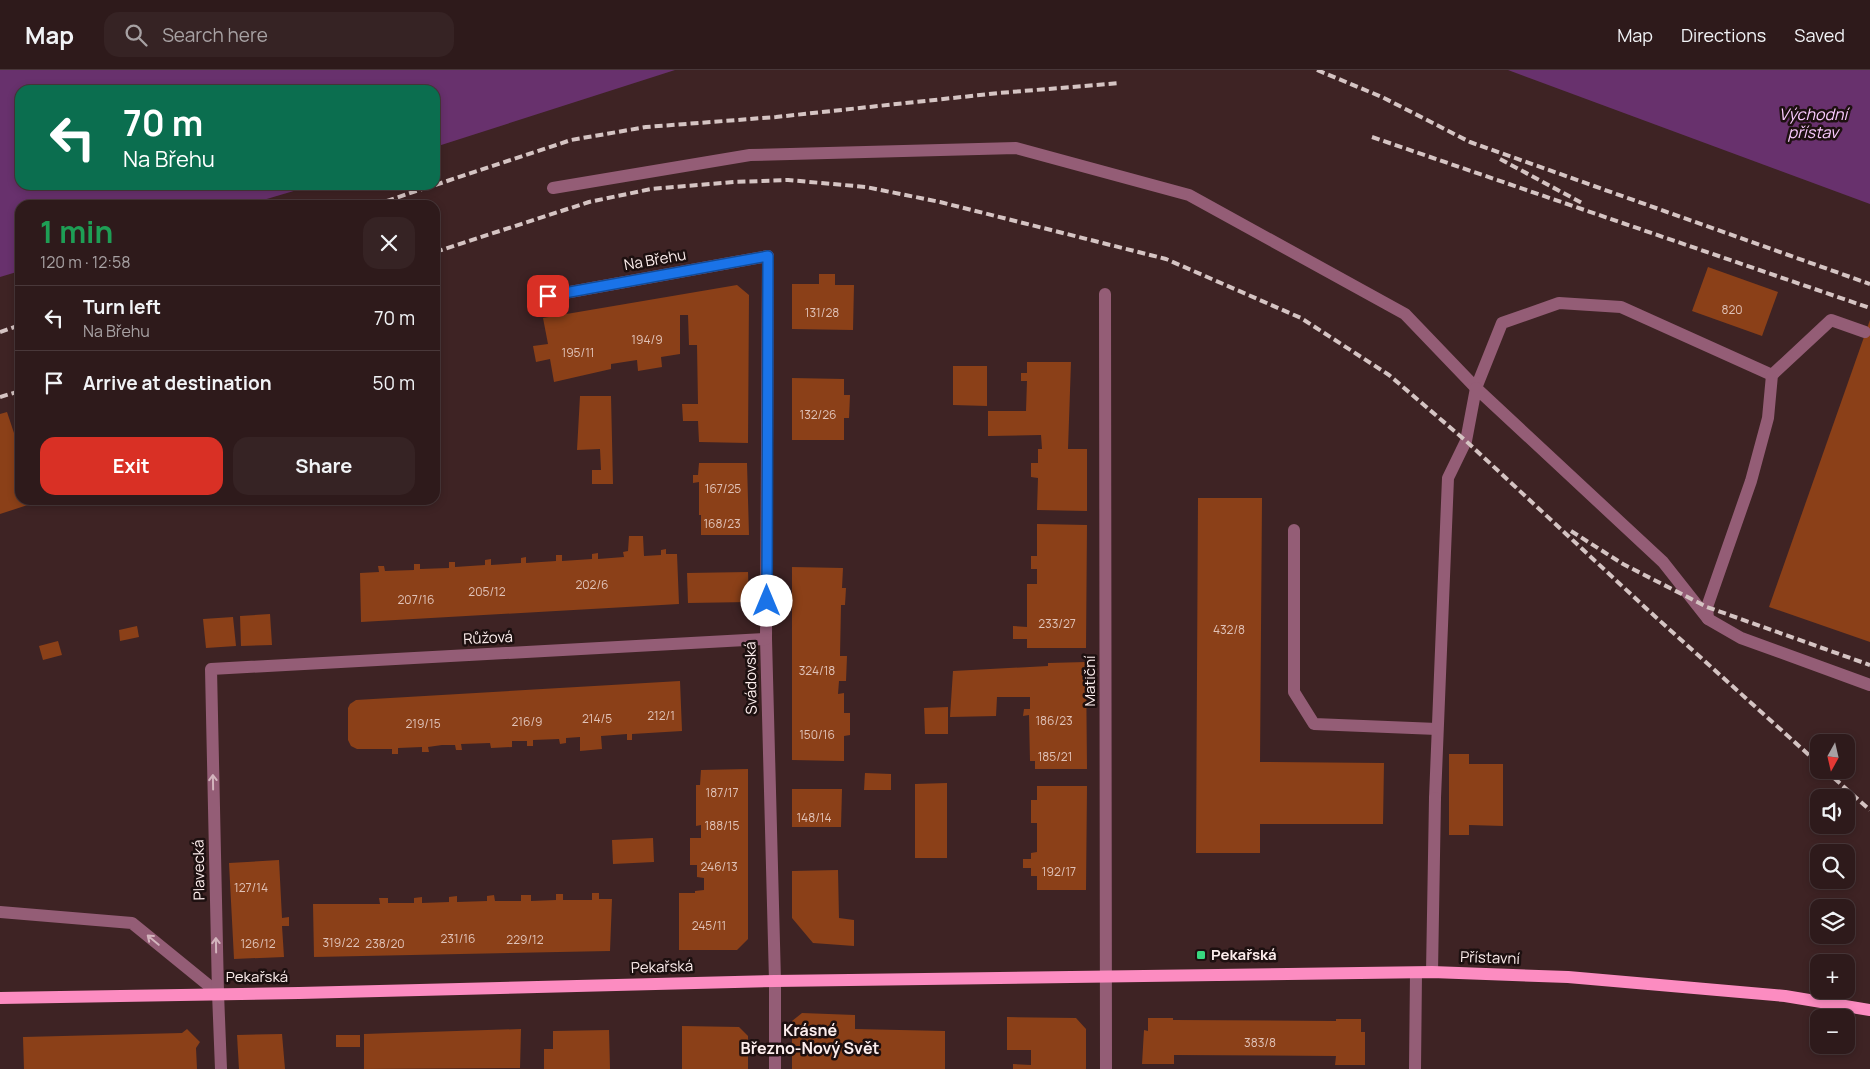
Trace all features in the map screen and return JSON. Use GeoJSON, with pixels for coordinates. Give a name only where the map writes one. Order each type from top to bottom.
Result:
{"type":"FeatureCollection","features":[{"type":"Feature","properties":{"kind":"main road","name":"Přístavní"},"geometry":{"type":"LineString","coordinates":[[1107,976],[1432,972],[1568,977],[1785,996],[1870,1010]]}},
{"type":"Feature","properties":{"kind":"main road","name":"Pekařská"},"geometry":{"type":"LineString","coordinates":[[0,998],[299,993],[775,981],[1107,976]]}},
{"type":"Feature","properties":{"kind":"street"},"geometry":{"type":"LineString","coordinates":[[553,188],[750,154],[1016,148],[1189,195],[1405,314],[1476,388],[1663,562],[1691,600],[1708,619],[1741,638],[1870,685]]}},
{"type":"Feature","properties":{"kind":"street","name":"Na Břehu"},"geometry":{"type":"LineString","coordinates":[[548,296],[768,256]]}},
{"type":"Feature","properties":{"kind":"street","name":"Svádovská"},"geometry":{"type":"LineString","coordinates":[[768,256],[766,640],[775,981],[775,1069]]}},
{"type":"Feature","properties":{"kind":"street","name":"Matiční"},"geometry":{"type":"LineString","coordinates":[[1105,294],[1106,1069]]}},
{"type":"Feature","properties":{"kind":"street"},"geometry":{"type":"LineString","coordinates":[[1432,972],[1437,729],[1448,478],[1466,441],[1476,388],[1502,324],[1559,303],[1621,307],[1772,375]]}},
{"type":"Feature","properties":{"kind":"street"},"geometry":{"type":"LineString","coordinates":[[1708,619],[1707,607],[1751,481],[1768,418],[1772,375],[1831,320],[1865,332]]}},
{"type":"Feature","properties":{"kind":"street"},"geometry":{"type":"LineString","coordinates":[[1294,530],[1294,692],[1314,724],[1437,729]]}},
{"type":"Feature","properties":{"kind":"street","name":"Růžová"},"geometry":{"type":"LineString","coordinates":[[211,669],[766,640]]}},
{"type":"Feature","properties":{"kind":"street","name":"Plavecká"},"geometry":{"type":"LineString","coordinates":[[211,669],[221,1069]]}},
{"type":"Feature","properties":{"kind":"street","name":"Pekařská"},"geometry":{"type":"LineString","coordinates":[[0,912],[132,923],[218,993]]}},
{"type":"Feature","properties":{"kind":"street"},"geometry":{"type":"LineString","coordinates":[[1415,1069],[1416,973]]}},
{"type":"Feature","properties":{"kind":"water"},"geometry":{"type":"Polygon","coordinates":[[[0,70],[675,70],[440,145],[440,85],[15,85],[15,190],[297,190],[263,200],[15,200],[15,272],[0,277],[0,70]]]}},
{"type":"Feature","properties":{"kind":"water","name":"Východní přístav"},"geometry":{"type":"Polygon","coordinates":[[[1508,70],[1870,70],[1870,204],[1508,70]]]}},
{"type":"Feature","properties":{"kind":"building"},"geometry":{"type":"Polygon","coordinates":[[[1708,267],[1778,292],[1762,336],[1692,311],[1708,267]]]}},
{"type":"Feature","properties":{"kind":"building"},"geometry":{"type":"Polygon","coordinates":[[[819,274],[835,274],[835,285],[854,285],[853,330],[792,329],[792,284],[819,284],[819,274]]]}},
{"type":"Feature","properties":{"kind":"building"},"geometry":{"type":"Polygon","coordinates":[[[737,285],[749,295],[748,443],[699,442],[698,421],[683,421],[682,404],[698,404],[697,345],[689,345],[688,315],[680,315],[680,354],[661,357],[662,367],[638,371],[637,360],[611,364],[611,369],[554,382],[550,359],[536,362],[533,346],[548,344],[543,318],[737,285]]]}},
{"type":"Feature","properties":{"kind":"building"},"geometry":{"type":"Polygon","coordinates":[[[1870,320],[1870,642],[1769,607],[1870,320]]]}},
{"type":"Feature","properties":{"kind":"building"},"geometry":{"type":"Polygon","coordinates":[[[1027,362],[1071,362],[1068,449],[1087,449],[1087,511],[1037,510],[1038,478],[1031,477],[1031,463],[1038,463],[1038,449],[1042,449],[1041,435],[988,436],[988,411],[1026,411],[1027,381],[1021,381],[1021,373],[1027,373],[1027,362]]]}},
{"type":"Feature","properties":{"kind":"building"},"geometry":{"type":"Polygon","coordinates":[[[953,366],[987,366],[987,406],[953,405],[953,366]]]}},
{"type":"Feature","properties":{"kind":"building"},"geometry":{"type":"Polygon","coordinates":[[[792,378],[844,379],[844,395],[850,395],[849,418],[844,418],[844,440],[792,440],[792,378]]]}},
{"type":"Feature","properties":{"kind":"building"},"geometry":{"type":"Polygon","coordinates":[[[580,396],[611,396],[613,484],[592,484],[592,470],[601,470],[600,449],[577,450],[580,396]]]}},
{"type":"Feature","properties":{"kind":"building"},"geometry":{"type":"Polygon","coordinates":[[[7,412],[15,436],[15,505],[28,505],[0,514],[0,414],[7,412]]]}},
{"type":"Feature","properties":{"kind":"building"},"geometry":{"type":"Polygon","coordinates":[[[699,463],[747,463],[749,535],[701,535],[699,482],[693,483],[693,475],[698,475],[699,463]]]}},
{"type":"Feature","properties":{"kind":"building"},"geometry":{"type":"Polygon","coordinates":[[[1198,498],[1262,498],[1260,762],[1384,763],[1383,824],[1260,824],[1260,853],[1196,853],[1198,498]]]}},
{"type":"Feature","properties":{"kind":"building"},"geometry":{"type":"Polygon","coordinates":[[[1037,524],[1087,525],[1086,648],[1027,648],[1027,639],[1013,639],[1013,626],[1027,627],[1027,584],[1037,584],[1037,569],[1031,569],[1031,556],[1037,556],[1037,524]]]}},
{"type":"Feature","properties":{"kind":"building"},"geometry":{"type":"Polygon","coordinates":[[[629,536],[643,536],[644,556],[661,555],[661,550],[666,549],[666,554],[677,554],[679,604],[361,622],[360,573],[379,572],[378,566],[384,566],[385,571],[414,570],[414,564],[420,564],[420,569],[449,568],[449,562],[455,562],[455,567],[485,565],[485,560],[491,559],[491,565],[521,563],[521,558],[526,557],[526,563],[556,561],[556,555],[562,555],[562,561],[592,559],[592,554],[598,553],[598,559],[624,557],[623,552],[628,551],[629,536]]]}},
{"type":"Feature","properties":{"kind":"building"},"geometry":{"type":"Polygon","coordinates":[[[792,567],[843,568],[842,588],[846,588],[845,605],[841,605],[840,656],[847,656],[846,681],[839,681],[838,694],[844,693],[844,713],[850,713],[850,735],[844,736],[844,761],[792,760],[792,567]]]}},
{"type":"Feature","properties":{"kind":"building"},"geometry":{"type":"Polygon","coordinates":[[[748,572],[749,602],[688,603],[687,573],[748,572]]]}},
{"type":"Feature","properties":{"kind":"building"},"geometry":{"type":"Polygon","coordinates":[[[270,614],[272,645],[241,646],[240,616],[270,614]]]}},
{"type":"Feature","properties":{"kind":"building"},"geometry":{"type":"Polygon","coordinates":[[[233,617],[236,646],[206,648],[203,619],[233,617]]]}},
{"type":"Feature","properties":{"kind":"building"},"geometry":{"type":"Polygon","coordinates":[[[137,626],[139,637],[120,641],[119,630],[137,626]]]}},
{"type":"Feature","properties":{"kind":"building"},"geometry":{"type":"Polygon","coordinates":[[[58,641],[62,655],[43,660],[39,646],[58,641]]]}},
{"type":"Feature","properties":{"kind":"building"},"geometry":{"type":"Polygon","coordinates":[[[1086,662],[1087,769],[1035,769],[1035,761],[1030,761],[1029,715],[1023,716],[1024,709],[1030,709],[1030,697],[997,697],[996,716],[950,717],[953,671],[1048,666],[1048,663],[1086,662]]]}},
{"type":"Feature","properties":{"kind":"building"},"geometry":{"type":"Polygon","coordinates":[[[680,681],[682,731],[632,734],[632,740],[627,740],[627,734],[601,736],[602,749],[580,751],[580,737],[566,738],[566,743],[560,744],[559,739],[533,740],[533,746],[527,746],[527,741],[512,741],[512,747],[491,748],[490,743],[461,744],[462,750],[456,750],[455,745],[442,745],[428,747],[429,752],[422,752],[422,747],[398,748],[398,754],[392,754],[392,749],[357,749],[351,746],[348,740],[348,708],[356,700],[680,681]]]}},
{"type":"Feature","properties":{"kind":"building"},"geometry":{"type":"Polygon","coordinates":[[[948,707],[948,734],[925,734],[924,708],[948,707]]]}},
{"type":"Feature","properties":{"kind":"building"},"geometry":{"type":"Polygon","coordinates":[[[1449,754],[1469,754],[1469,764],[1503,764],[1503,826],[1469,825],[1469,835],[1449,835],[1449,754]]]}},
{"type":"Feature","properties":{"kind":"building"},"geometry":{"type":"Polygon","coordinates":[[[748,769],[748,939],[737,950],[679,950],[679,893],[695,893],[695,891],[704,890],[704,878],[697,877],[697,865],[690,865],[690,838],[701,838],[701,825],[696,826],[696,785],[700,785],[701,770],[748,769]]]}},
{"type":"Feature","properties":{"kind":"building"},"geometry":{"type":"Polygon","coordinates":[[[865,773],[891,774],[891,790],[864,790],[865,773]]]}},
{"type":"Feature","properties":{"kind":"building"},"geometry":{"type":"Polygon","coordinates":[[[947,783],[947,858],[915,858],[915,784],[947,783]]]}},
{"type":"Feature","properties":{"kind":"building"},"geometry":{"type":"Polygon","coordinates":[[[1037,786],[1087,786],[1086,890],[1037,890],[1037,876],[1031,876],[1031,868],[1023,868],[1023,859],[1031,859],[1031,853],[1037,852],[1037,823],[1031,823],[1031,800],[1037,800],[1037,786]]]}},
{"type":"Feature","properties":{"kind":"building"},"geometry":{"type":"Polygon","coordinates":[[[792,789],[842,789],[841,827],[792,827],[792,789]]]}},
{"type":"Feature","properties":{"kind":"building"},"geometry":{"type":"Polygon","coordinates":[[[653,838],[654,862],[613,864],[612,840],[653,838]]]}},
{"type":"Feature","properties":{"kind":"building"},"geometry":{"type":"Polygon","coordinates":[[[279,860],[282,918],[289,917],[289,926],[282,926],[284,957],[234,959],[229,863],[279,860]]]}},
{"type":"Feature","properties":{"kind":"building"},"geometry":{"type":"Polygon","coordinates":[[[838,870],[839,918],[854,920],[854,946],[813,943],[792,918],[792,871],[838,870]]]}},
{"type":"Feature","properties":{"kind":"building"},"geometry":{"type":"Polygon","coordinates":[[[592,893],[599,893],[599,899],[612,899],[610,951],[314,957],[313,904],[380,904],[379,898],[388,898],[388,903],[414,903],[414,898],[422,897],[422,903],[449,902],[449,897],[457,896],[457,902],[487,901],[487,896],[494,895],[495,901],[521,901],[521,895],[531,895],[531,901],[556,900],[556,894],[563,894],[563,900],[592,900],[592,893]]]}},
{"type":"Feature","properties":{"kind":"building"},"geometry":{"type":"Polygon","coordinates":[[[802,1013],[855,1015],[855,1029],[945,1031],[945,1069],[792,1069],[792,1021],[802,1013]]]}},
{"type":"Feature","properties":{"kind":"building"},"geometry":{"type":"Polygon","coordinates":[[[1007,1017],[1076,1018],[1086,1029],[1086,1069],[1013,1069],[1013,1064],[1031,1065],[1031,1050],[1007,1050],[1007,1017]]]}},
{"type":"Feature","properties":{"kind":"building"},"geometry":{"type":"Polygon","coordinates":[[[1148,1018],[1173,1018],[1173,1020],[1336,1021],[1336,1019],[1361,1019],[1361,1032],[1365,1032],[1365,1065],[1335,1065],[1336,1056],[1174,1055],[1174,1064],[1142,1064],[1144,1030],[1148,1031],[1148,1018]]]}},
{"type":"Feature","properties":{"kind":"building"},"geometry":{"type":"Polygon","coordinates":[[[682,1026],[739,1027],[748,1036],[748,1069],[682,1069],[682,1026]]]}},
{"type":"Feature","properties":{"kind":"building"},"geometry":{"type":"Polygon","coordinates":[[[187,1029],[200,1042],[196,1048],[197,1069],[24,1069],[23,1037],[182,1033],[187,1029]]]}},
{"type":"Feature","properties":{"kind":"building"},"geometry":{"type":"Polygon","coordinates":[[[521,1029],[520,1068],[364,1069],[364,1034],[521,1029]]]}},
{"type":"Feature","properties":{"kind":"building"},"geometry":{"type":"Polygon","coordinates":[[[609,1030],[610,1069],[544,1069],[544,1049],[553,1049],[553,1031],[609,1030]]]}},
{"type":"Feature","properties":{"kind":"building"},"geometry":{"type":"Polygon","coordinates":[[[282,1034],[285,1069],[239,1069],[237,1035],[282,1034]]]}},
{"type":"Feature","properties":{"kind":"building"},"geometry":{"type":"Polygon","coordinates":[[[336,1035],[360,1035],[360,1047],[336,1047],[336,1035]]]}},
{"type":"Feature","properties":{"kind":"railway"},"geometry":{"type":"LineString","coordinates":[[1317,70],[1382,97],[1470,142],[1870,284]]}},
{"type":"Feature","properties":{"kind":"railway"},"geometry":{"type":"LineString","coordinates":[[440,183],[571,140],[646,127],[776,117],[999,93],[1120,83]]}},
{"type":"Feature","properties":{"kind":"railway"},"geometry":{"type":"LineString","coordinates":[[1372,137],[1870,308]]}},
{"type":"Feature","properties":{"kind":"railway"},"geometry":{"type":"LineString","coordinates":[[1500,159],[1582,203]]}},
{"type":"Feature","properties":{"kind":"railway"},"geometry":{"type":"LineString","coordinates":[[440,250],[589,202],[651,189],[734,182],[788,180],[866,187],[940,202],[1166,259],[1301,318],[1389,375],[1466,441],[1649,611],[1810,756]]}},
{"type":"Feature","properties":{"kind":"railway"},"geometry":{"type":"LineString","coordinates":[[390,200],[419,190]]}},
{"type":"Feature","properties":{"kind":"railway"},"geometry":{"type":"LineString","coordinates":[[0,332],[15,327]]}},
{"type":"Feature","properties":{"kind":"railway"},"geometry":{"type":"LineString","coordinates":[[0,397],[15,392]]}},
{"type":"Feature","properties":{"kind":"railway"},"geometry":{"type":"LineString","coordinates":[[1571,531],[1623,564],[1707,607],[1870,665]]}},
{"type":"Feature","properties":{"kind":"railway"},"geometry":{"type":"LineString","coordinates":[[1835,779],[1870,810]]}},
{"type":"Feature","properties":{"kind":"place","name":"Pekařská"},"geometry":{"type":"Point","coordinates":[1201,955]}},
{"type":"Feature","properties":{"kind":"district","name":"Krásné Březno-Nový Svět"},"geometry":{"type":"Point","coordinates":[810,1039]}},
{"type":"Feature","properties":{"kind":"route"},"geometry":{"type":"LineString","coordinates":[[548,296],[768,256],[767,601]]}}]}
